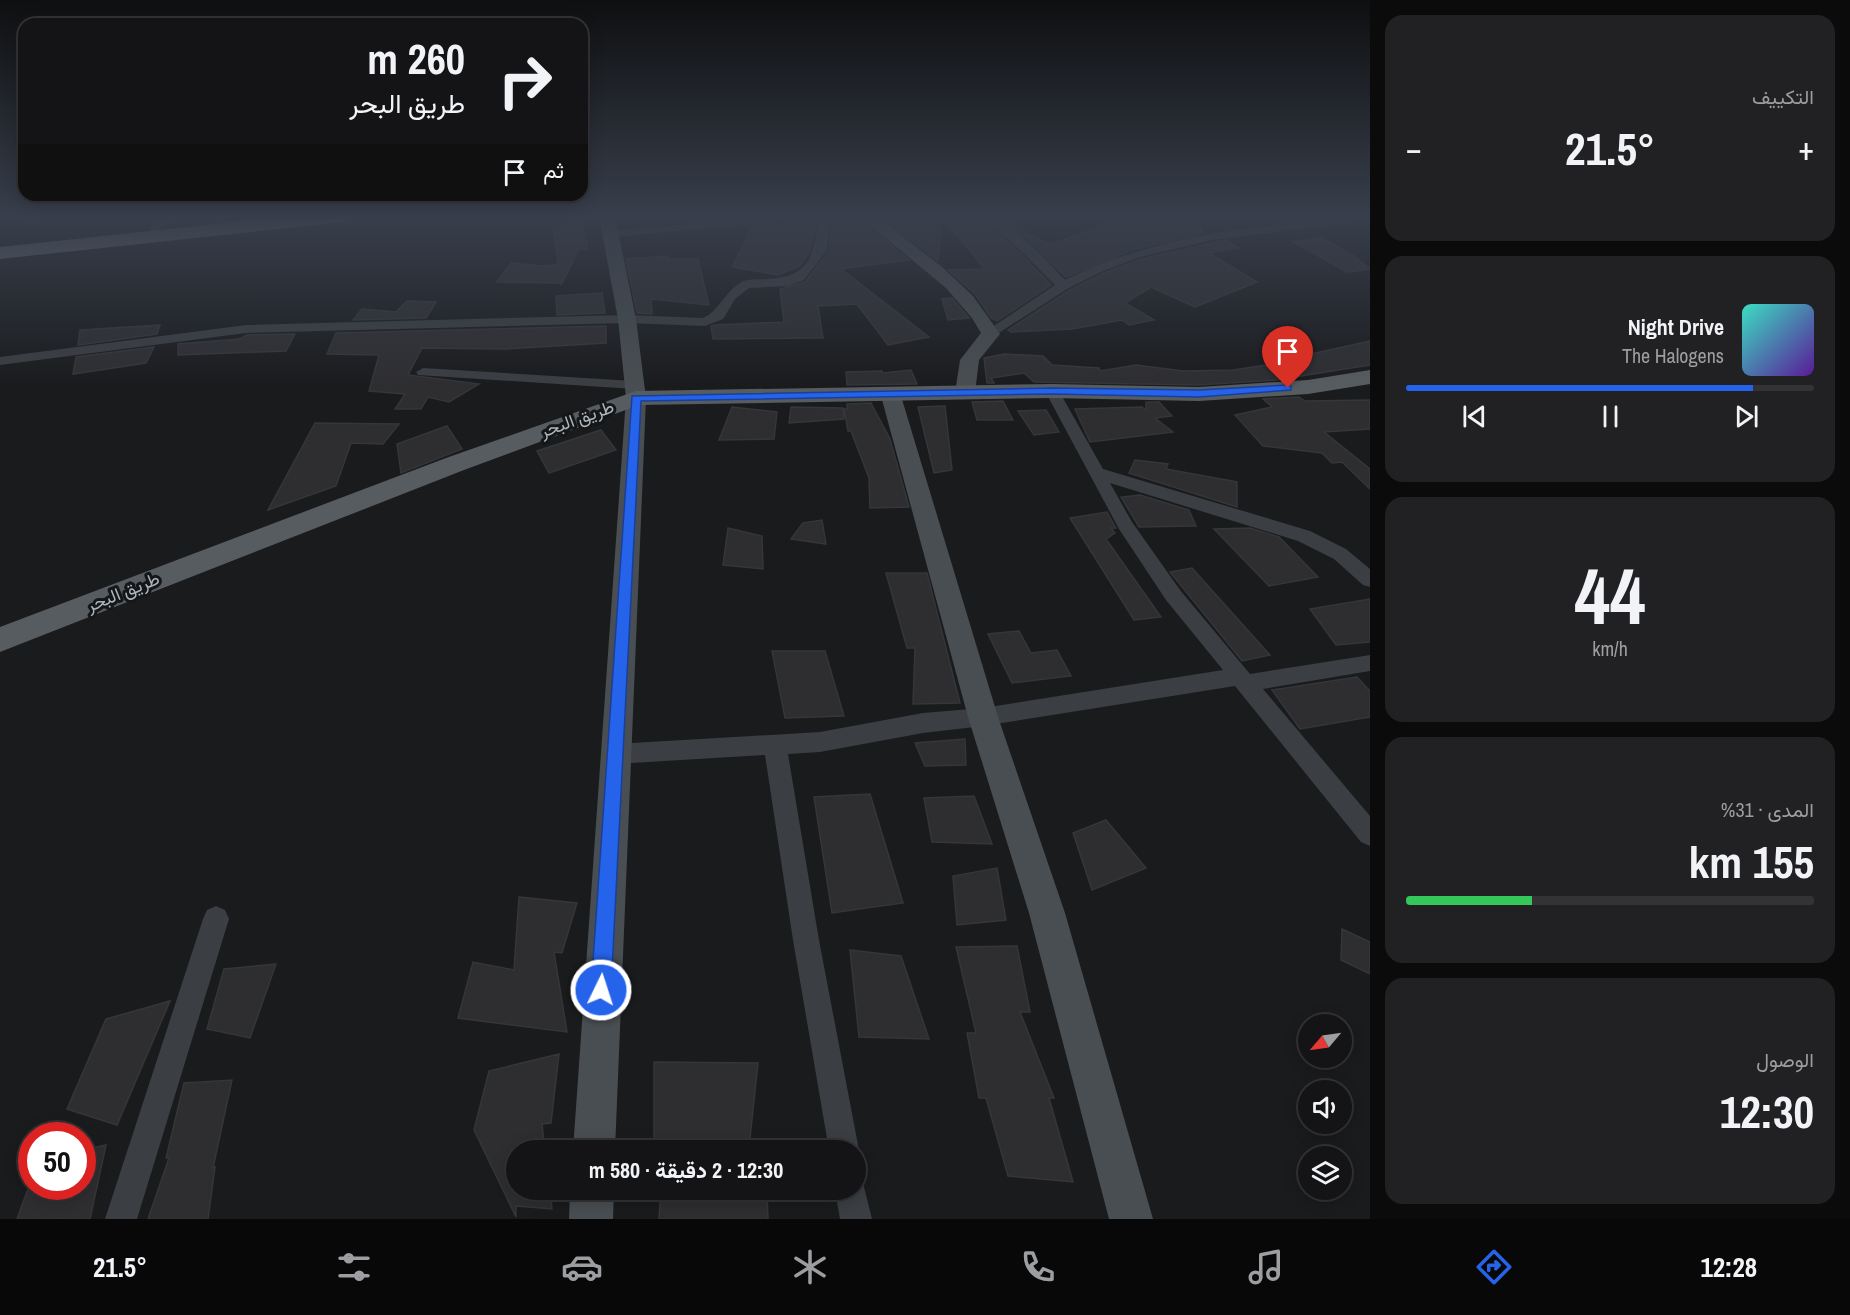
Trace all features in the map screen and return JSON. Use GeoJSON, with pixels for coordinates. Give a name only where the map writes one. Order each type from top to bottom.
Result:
{"type":"FeatureCollection","features":[{"type":"Feature","properties":{"kind":"main road"},"geometry":{"type":"LineString","coordinates":[[595,1140],[635,392],[627,319],[618,273]]}},
{"type":"Feature","properties":{"kind":"main road"},"geometry":{"type":"LineString","coordinates":[[937,273],[960,292],[980,314],[991,334],[969,357],[965,365],[965,393]]}},
{"type":"Feature","properties":{"kind":"main road","name":"طريق البحر"},"geometry":{"type":"LineString","coordinates":[[0,640],[635,392],[891,396],[1052,391],[1199,394],[1308,387],[1370,377]]}},
{"type":"Feature","properties":{"kind":"main road"},"geometry":{"type":"LineString","coordinates":[[891,396],[983,717],[1044,902],[1131,1219]]}},
{"type":"Feature","properties":{"kind":"main road"},"geometry":{"type":"LineString","coordinates":[[591,1219],[592,1200]]}},
{"type":"Feature","properties":{"kind":"street"},"geometry":{"type":"LineString","coordinates":[[0,361],[132,342],[246,329],[627,319],[705,322],[718,316],[730,297],[746,284],[796,279],[803,273]]}},
{"type":"Feature","properties":{"kind":"street"},"geometry":{"type":"LineString","coordinates":[[1053,273],[1063,285]]}},
{"type":"Feature","properties":{"kind":"street"},"geometry":{"type":"LineString","coordinates":[[991,334],[1063,285],[1092,273]]}},
{"type":"Feature","properties":{"kind":"street"},"geometry":{"type":"LineString","coordinates":[[423,372],[635,392]]}},
{"type":"Feature","properties":{"kind":"street"},"geometry":{"type":"LineString","coordinates":[[1052,391],[1100,474],[1125,525],[1173,595],[1370,834]]}},
{"type":"Feature","properties":{"kind":"street"},"geometry":{"type":"LineString","coordinates":[[1100,474],[1304,536],[1340,554],[1370,580]]}},
{"type":"Feature","properties":{"kind":"street"},"geometry":{"type":"LineString","coordinates":[[615,754],[820,742],[923,723],[983,717],[1370,663]]}},
{"type":"Feature","properties":{"kind":"street"},"geometry":{"type":"LineString","coordinates":[[775,745],[808,952],[842,1140]]}},
{"type":"Feature","properties":{"kind":"street"},"geometry":{"type":"LineString","coordinates":[[121,1219],[216,919]]}},
{"type":"Feature","properties":{"kind":"street"},"geometry":{"type":"LineString","coordinates":[[852,1200],[856,1219]]}},
{"type":"Feature","properties":{"kind":"building"},"geometry":{"type":"Polygon","coordinates":[[[504,273],[567,273],[561,285],[561,283],[497,282],[504,273]]]}},
{"type":"Feature","properties":{"kind":"building"},"geometry":{"type":"Polygon","coordinates":[[[629,273],[701,273],[709,305],[651,299],[652,314],[637,313],[629,273]]]}},
{"type":"Feature","properties":{"kind":"building"},"geometry":{"type":"Polygon","coordinates":[[[812,273],[846,273],[929,337],[888,345],[857,304],[818,306],[823,338],[713,339],[711,326],[715,325],[784,322],[780,289],[805,282],[812,273]]]}},
{"type":"Feature","properties":{"kind":"building"},"geometry":{"type":"Polygon","coordinates":[[[951,273],[1039,273],[1051,285],[997,321],[991,318],[975,294],[951,273]]]}},
{"type":"Feature","properties":{"kind":"building"},"geometry":{"type":"Polygon","coordinates":[[[1062,273],[1076,273],[1066,277],[1062,273]]]}},
{"type":"Feature","properties":{"kind":"building"},"geometry":{"type":"Polygon","coordinates":[[[1104,273],[1242,273],[1257,282],[1195,307],[1151,287],[1125,303],[1154,320],[1129,325],[1122,320],[1072,329],[1011,332],[1008,330],[1068,291],[1104,273]]]}},
{"type":"Feature","properties":{"kind":"building"},"geometry":{"type":"Polygon","coordinates":[[[602,293],[605,313],[557,315],[556,296],[602,293]]]}},
{"type":"Feature","properties":{"kind":"building"},"geometry":{"type":"Polygon","coordinates":[[[952,298],[969,318],[948,320],[942,299],[952,298]]]}},
{"type":"Feature","properties":{"kind":"building"},"geometry":{"type":"Polygon","coordinates":[[[407,301],[436,302],[426,318],[353,320],[362,309],[396,312],[407,301]]]}},
{"type":"Feature","properties":{"kind":"building"},"geometry":{"type":"Polygon","coordinates":[[[160,325],[157,334],[78,345],[80,330],[160,325]]]}},
{"type":"Feature","properties":{"kind":"building"},"geometry":{"type":"Polygon","coordinates":[[[606,326],[606,343],[504,349],[422,348],[408,375],[479,384],[449,402],[428,397],[421,409],[395,409],[405,394],[369,391],[379,355],[327,354],[336,333],[606,326]]]}},
{"type":"Feature","properties":{"kind":"building"},"geometry":{"type":"Polygon","coordinates":[[[295,334],[286,351],[178,355],[178,344],[240,339],[246,335],[295,334]]]}},
{"type":"Feature","properties":{"kind":"building"},"geometry":{"type":"Polygon","coordinates":[[[1370,341],[1370,365],[1276,380],[1199,385],[1034,382],[1024,373],[991,378],[994,383],[987,383],[984,358],[1004,354],[1043,356],[1052,365],[1099,368],[1100,371],[1136,365],[1183,371],[1233,370],[1286,362],[1284,360],[1370,341]]]}},
{"type":"Feature","properties":{"kind":"building"},"geometry":{"type":"Polygon","coordinates":[[[154,347],[146,363],[73,374],[76,357],[154,347]]]}},
{"type":"Feature","properties":{"kind":"building"},"geometry":{"type":"Polygon","coordinates":[[[911,370],[917,384],[847,385],[846,372],[882,371],[883,373],[911,370]]]}},
{"type":"Feature","properties":{"kind":"building"},"geometry":{"type":"Polygon","coordinates":[[[1299,397],[1305,401],[1370,400],[1370,429],[1324,432],[1370,469],[1370,489],[1342,462],[1332,463],[1322,453],[1263,446],[1235,415],[1272,407],[1263,399],[1299,397]]]}},
{"type":"Feature","properties":{"kind":"building"},"geometry":{"type":"Polygon","coordinates":[[[1003,401],[1013,420],[977,420],[972,402],[1003,401]]]}},
{"type":"Feature","properties":{"kind":"building"},"geometry":{"type":"Polygon","coordinates":[[[1146,402],[1159,402],[1172,416],[1155,418],[1173,432],[1090,442],[1075,409],[1142,407],[1146,410],[1146,402]]]}},
{"type":"Feature","properties":{"kind":"building"},"geometry":{"type":"Polygon","coordinates":[[[871,403],[890,439],[909,507],[870,508],[869,478],[851,431],[848,431],[844,409],[847,409],[847,404],[871,403]]]}},
{"type":"Feature","properties":{"kind":"building"},"geometry":{"type":"Polygon","coordinates":[[[945,406],[952,470],[934,473],[918,407],[945,406]]]}},
{"type":"Feature","properties":{"kind":"building"},"geometry":{"type":"Polygon","coordinates":[[[732,407],[777,412],[774,439],[719,440],[732,407]]]}},
{"type":"Feature","properties":{"kind":"building"},"geometry":{"type":"Polygon","coordinates":[[[791,407],[843,408],[844,419],[789,423],[791,407]]]}},
{"type":"Feature","properties":{"kind":"building"},"geometry":{"type":"Polygon","coordinates":[[[1046,410],[1059,432],[1034,435],[1018,411],[1046,410]]]}},
{"type":"Feature","properties":{"kind":"building"},"geometry":{"type":"Polygon","coordinates":[[[315,423],[399,424],[383,444],[351,443],[336,486],[268,510],[315,423]]]}},
{"type":"Feature","properties":{"kind":"building"},"geometry":{"type":"Polygon","coordinates":[[[447,426],[462,449],[401,473],[397,444],[447,426]]]}},
{"type":"Feature","properties":{"kind":"building"},"geometry":{"type":"Polygon","coordinates":[[[601,430],[616,450],[549,473],[537,451],[601,430]]]}},
{"type":"Feature","properties":{"kind":"building"},"geometry":{"type":"Polygon","coordinates":[[[1135,460],[1168,464],[1166,469],[1237,482],[1237,507],[1129,473],[1135,460]]]}},
{"type":"Feature","properties":{"kind":"building"},"geometry":{"type":"Polygon","coordinates":[[[1140,495],[1189,510],[1196,526],[1139,527],[1121,497],[1140,495]]]}},
{"type":"Feature","properties":{"kind":"building"},"geometry":{"type":"Polygon","coordinates":[[[1107,512],[1116,528],[1111,528],[1115,533],[1106,539],[1161,617],[1134,620],[1070,518],[1107,512]]]}},
{"type":"Feature","properties":{"kind":"building"},"geometry":{"type":"Polygon","coordinates":[[[822,520],[826,544],[791,539],[803,523],[822,520]]]}},
{"type":"Feature","properties":{"kind":"building"},"geometry":{"type":"Polygon","coordinates":[[[728,528],[762,536],[763,569],[723,565],[728,528]]]}},
{"type":"Feature","properties":{"kind":"building"},"geometry":{"type":"Polygon","coordinates":[[[1250,528],[1279,537],[1318,577],[1269,586],[1214,529],[1250,528]]]}},
{"type":"Feature","properties":{"kind":"building"},"geometry":{"type":"Polygon","coordinates":[[[1192,568],[1270,655],[1242,661],[1170,572],[1192,568]]]}},
{"type":"Feature","properties":{"kind":"building"},"geometry":{"type":"Polygon","coordinates":[[[886,573],[927,573],[960,703],[913,704],[915,648],[907,648],[886,573]]]}},
{"type":"Feature","properties":{"kind":"building"},"geometry":{"type":"Polygon","coordinates":[[[1370,599],[1370,642],[1336,645],[1310,609],[1370,599]]]}},
{"type":"Feature","properties":{"kind":"building"},"geometry":{"type":"Polygon","coordinates":[[[1019,631],[1031,653],[1057,650],[1071,676],[1012,683],[988,634],[1019,631]]]}},
{"type":"Feature","properties":{"kind":"building"},"geometry":{"type":"Polygon","coordinates":[[[772,651],[825,651],[844,716],[785,718],[772,651]]]}},
{"type":"Feature","properties":{"kind":"building"},"geometry":{"type":"Polygon","coordinates":[[[1357,677],[1370,691],[1370,717],[1300,729],[1272,690],[1357,677]]]}},
{"type":"Feature","properties":{"kind":"building"},"geometry":{"type":"Polygon","coordinates":[[[965,739],[966,765],[925,766],[915,743],[965,739]]]}},
{"type":"Feature","properties":{"kind":"building"},"geometry":{"type":"Polygon","coordinates":[[[870,794],[903,903],[832,913],[814,797],[870,794]]]}},
{"type":"Feature","properties":{"kind":"building"},"geometry":{"type":"Polygon","coordinates":[[[974,796],[992,844],[932,842],[924,798],[974,796]]]}},
{"type":"Feature","properties":{"kind":"building"},"geometry":{"type":"Polygon","coordinates":[[[1106,820],[1146,868],[1092,890],[1073,833],[1106,820]]]}},
{"type":"Feature","properties":{"kind":"building"},"geometry":{"type":"Polygon","coordinates":[[[997,868],[1006,920],[957,925],[953,876],[997,868]]]}},
{"type":"Feature","properties":{"kind":"building"},"geometry":{"type":"Polygon","coordinates":[[[519,897],[577,903],[562,953],[554,952],[567,1032],[458,1018],[473,962],[514,970],[519,897]]]}},
{"type":"Feature","properties":{"kind":"building"},"geometry":{"type":"Polygon","coordinates":[[[1342,929],[1370,942],[1370,974],[1341,960],[1342,929]]]}},
{"type":"Feature","properties":{"kind":"building"},"geometry":{"type":"Polygon","coordinates":[[[1017,946],[1030,1012],[1020,1012],[1054,1098],[1049,1098],[1073,1182],[1008,1176],[986,1098],[979,1098],[967,1033],[976,1033],[956,947],[1017,946]]]}},
{"type":"Feature","properties":{"kind":"building"},"geometry":{"type":"Polygon","coordinates":[[[850,950],[901,956],[929,1039],[859,1037],[850,950]]]}},
{"type":"Feature","properties":{"kind":"building"},"geometry":{"type":"Polygon","coordinates":[[[276,964],[250,1038],[207,1029],[224,969],[276,964]]]}},
{"type":"Feature","properties":{"kind":"building"},"geometry":{"type":"Polygon","coordinates":[[[170,1001],[117,1125],[67,1109],[106,1019],[170,1001]]]}},
{"type":"Feature","properties":{"kind":"building"},"geometry":{"type":"Polygon","coordinates":[[[559,1054],[551,1123],[542,1124],[544,1140],[506,1140],[506,1196],[474,1130],[489,1071],[559,1054]]]}},
{"type":"Feature","properties":{"kind":"building"},"geometry":{"type":"Polygon","coordinates":[[[654,1062],[758,1063],[750,1138],[654,1140],[654,1062]]]}},
{"type":"Feature","properties":{"kind":"building"},"geometry":{"type":"Polygon","coordinates":[[[232,1080],[213,1168],[215,1167],[208,1219],[148,1219],[169,1158],[166,1158],[184,1083],[232,1080]]]}},
{"type":"Feature","properties":{"kind":"building"},"geometry":{"type":"Polygon","coordinates":[[[106,1145],[96,1191],[96,1147],[106,1145]]]}},
{"type":"Feature","properties":{"kind":"building"},"geometry":{"type":"Polygon","coordinates":[[[24,1200],[94,1200],[90,1219],[17,1219],[24,1200]]]}},
{"type":"Feature","properties":{"kind":"building"},"geometry":{"type":"Polygon","coordinates":[[[508,1200],[551,1200],[552,1209],[516,1206],[516,1217],[508,1200]]]}},
{"type":"Feature","properties":{"kind":"building"},"geometry":{"type":"Polygon","coordinates":[[[660,1200],[767,1200],[768,1219],[659,1219],[660,1200]]]}},
{"type":"Feature","properties":{"kind":"route"},"geometry":{"type":"LineString","coordinates":[[601,990],[636,398],[891,396],[1052,391],[1199,394],[1288,388]]}}]}
